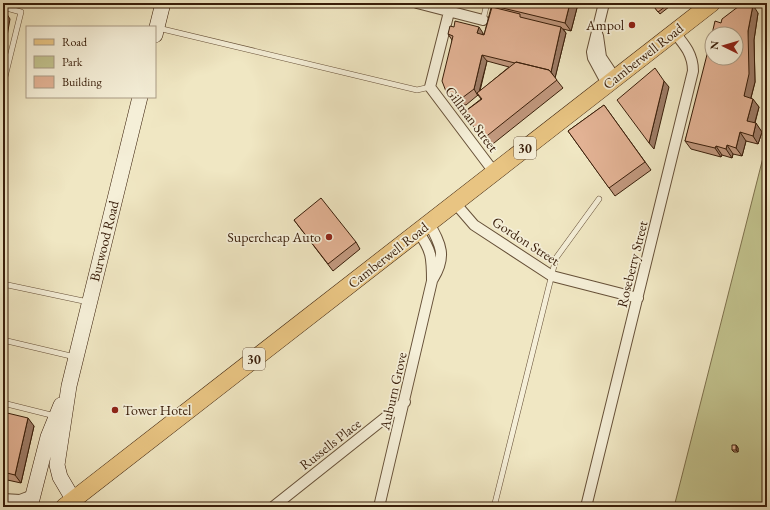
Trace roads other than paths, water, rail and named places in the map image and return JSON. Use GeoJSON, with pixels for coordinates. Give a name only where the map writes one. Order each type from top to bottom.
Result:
{"type":"FeatureCollection","features":[{"type":"Feature","properties":{"kind":"main road","name":"Camberwell Road"},"geometry":{"type":"LineString","coordinates":[[68,503],[712,3]]}},
{"type":"Feature","properties":{"kind":"street"},"geometry":{"type":"LineString","coordinates":[[156,31],[163,3]]}},
{"type":"Feature","properties":{"kind":"street"},"geometry":{"type":"LineString","coordinates":[[417,3],[483,20]]}},
{"type":"Feature","properties":{"kind":"street"},"geometry":{"type":"LineString","coordinates":[[604,3],[597,32],[601,57],[611,81]]}},
{"type":"Feature","properties":{"kind":"street","name":"Gillman Street"},"geometry":{"type":"LineString","coordinates":[[449,12],[430,87],[494,172]]}},
{"type":"Feature","properties":{"kind":"street","name":"Roseberry Street"},"geometry":{"type":"LineString","coordinates":[[586,507],[694,71],[693,61],[689,51],[674,32]]}},
{"type":"Feature","properties":{"kind":"street","name":"Burwood Road"},"geometry":{"type":"LineString","coordinates":[[68,503],[57,465],[69,386],[140,98]]}},
{"type":"Feature","properties":{"kind":"street","name":"Gordon Street"},"geometry":{"type":"LineString","coordinates":[[455,203],[474,225],[552,276],[638,298]]}},
{"type":"Feature","properties":{"kind":"street","name":"Auburn Grove"},"geometry":{"type":"LineString","coordinates":[[423,227],[438,239],[442,255],[439,271],[432,281]]}},
{"type":"Feature","properties":{"kind":"street","name":"Auburn Grove"},"geometry":{"type":"LineString","coordinates":[[379,507],[405,402],[432,281],[431,252],[423,227]]}},
{"type":"Feature","properties":{"kind":"street","name":"Burwood Road"},"geometry":{"type":"LineString","coordinates":[[31,501],[56,416],[69,386]]}},
{"type":"Feature","properties":{"kind":"street","name":"Russells Place"},"geometry":{"type":"LineString","coordinates":[[273,507],[405,402]]}},
{"type":"Feature","properties":{"kind":"street"},"geometry":{"type":"LineString","coordinates":[[3,499],[31,501]]}},
{"type":"Feature","properties":{"kind":"lane"},"geometry":{"type":"LineString","coordinates":[[483,20],[487,3]]}},
{"type":"Feature","properties":{"kind":"lane"},"geometry":{"type":"LineString","coordinates":[[3,7],[21,12],[3,85]]}},
{"type":"Feature","properties":{"kind":"lane"},"geometry":{"type":"LineString","coordinates":[[156,31],[417,90],[430,87]]}},
{"type":"Feature","properties":{"kind":"lane"},"geometry":{"type":"LineString","coordinates":[[494,507],[556,258],[599,199]]}},
{"type":"Feature","properties":{"kind":"lane"},"geometry":{"type":"LineString","coordinates":[[3,284],[89,303]]}},
{"type":"Feature","properties":{"kind":"lane"},"geometry":{"type":"LineString","coordinates":[[3,340],[76,357]]}},
{"type":"Feature","properties":{"kind":"lane"},"geometry":{"type":"LineString","coordinates":[[3,403],[56,416]]}},
{"type":"Feature","properties":{"kind":"place","name":"Ampol"},"geometry":{"type":"Point","coordinates":[632,25]}},
{"type":"Feature","properties":{"kind":"place","name":"Supercheap Auto"},"geometry":{"type":"Point","coordinates":[329,237]}},
{"type":"Feature","properties":{"kind":"place","name":"Tower Hotel"},"geometry":{"type":"Point","coordinates":[115,410]}}]}
